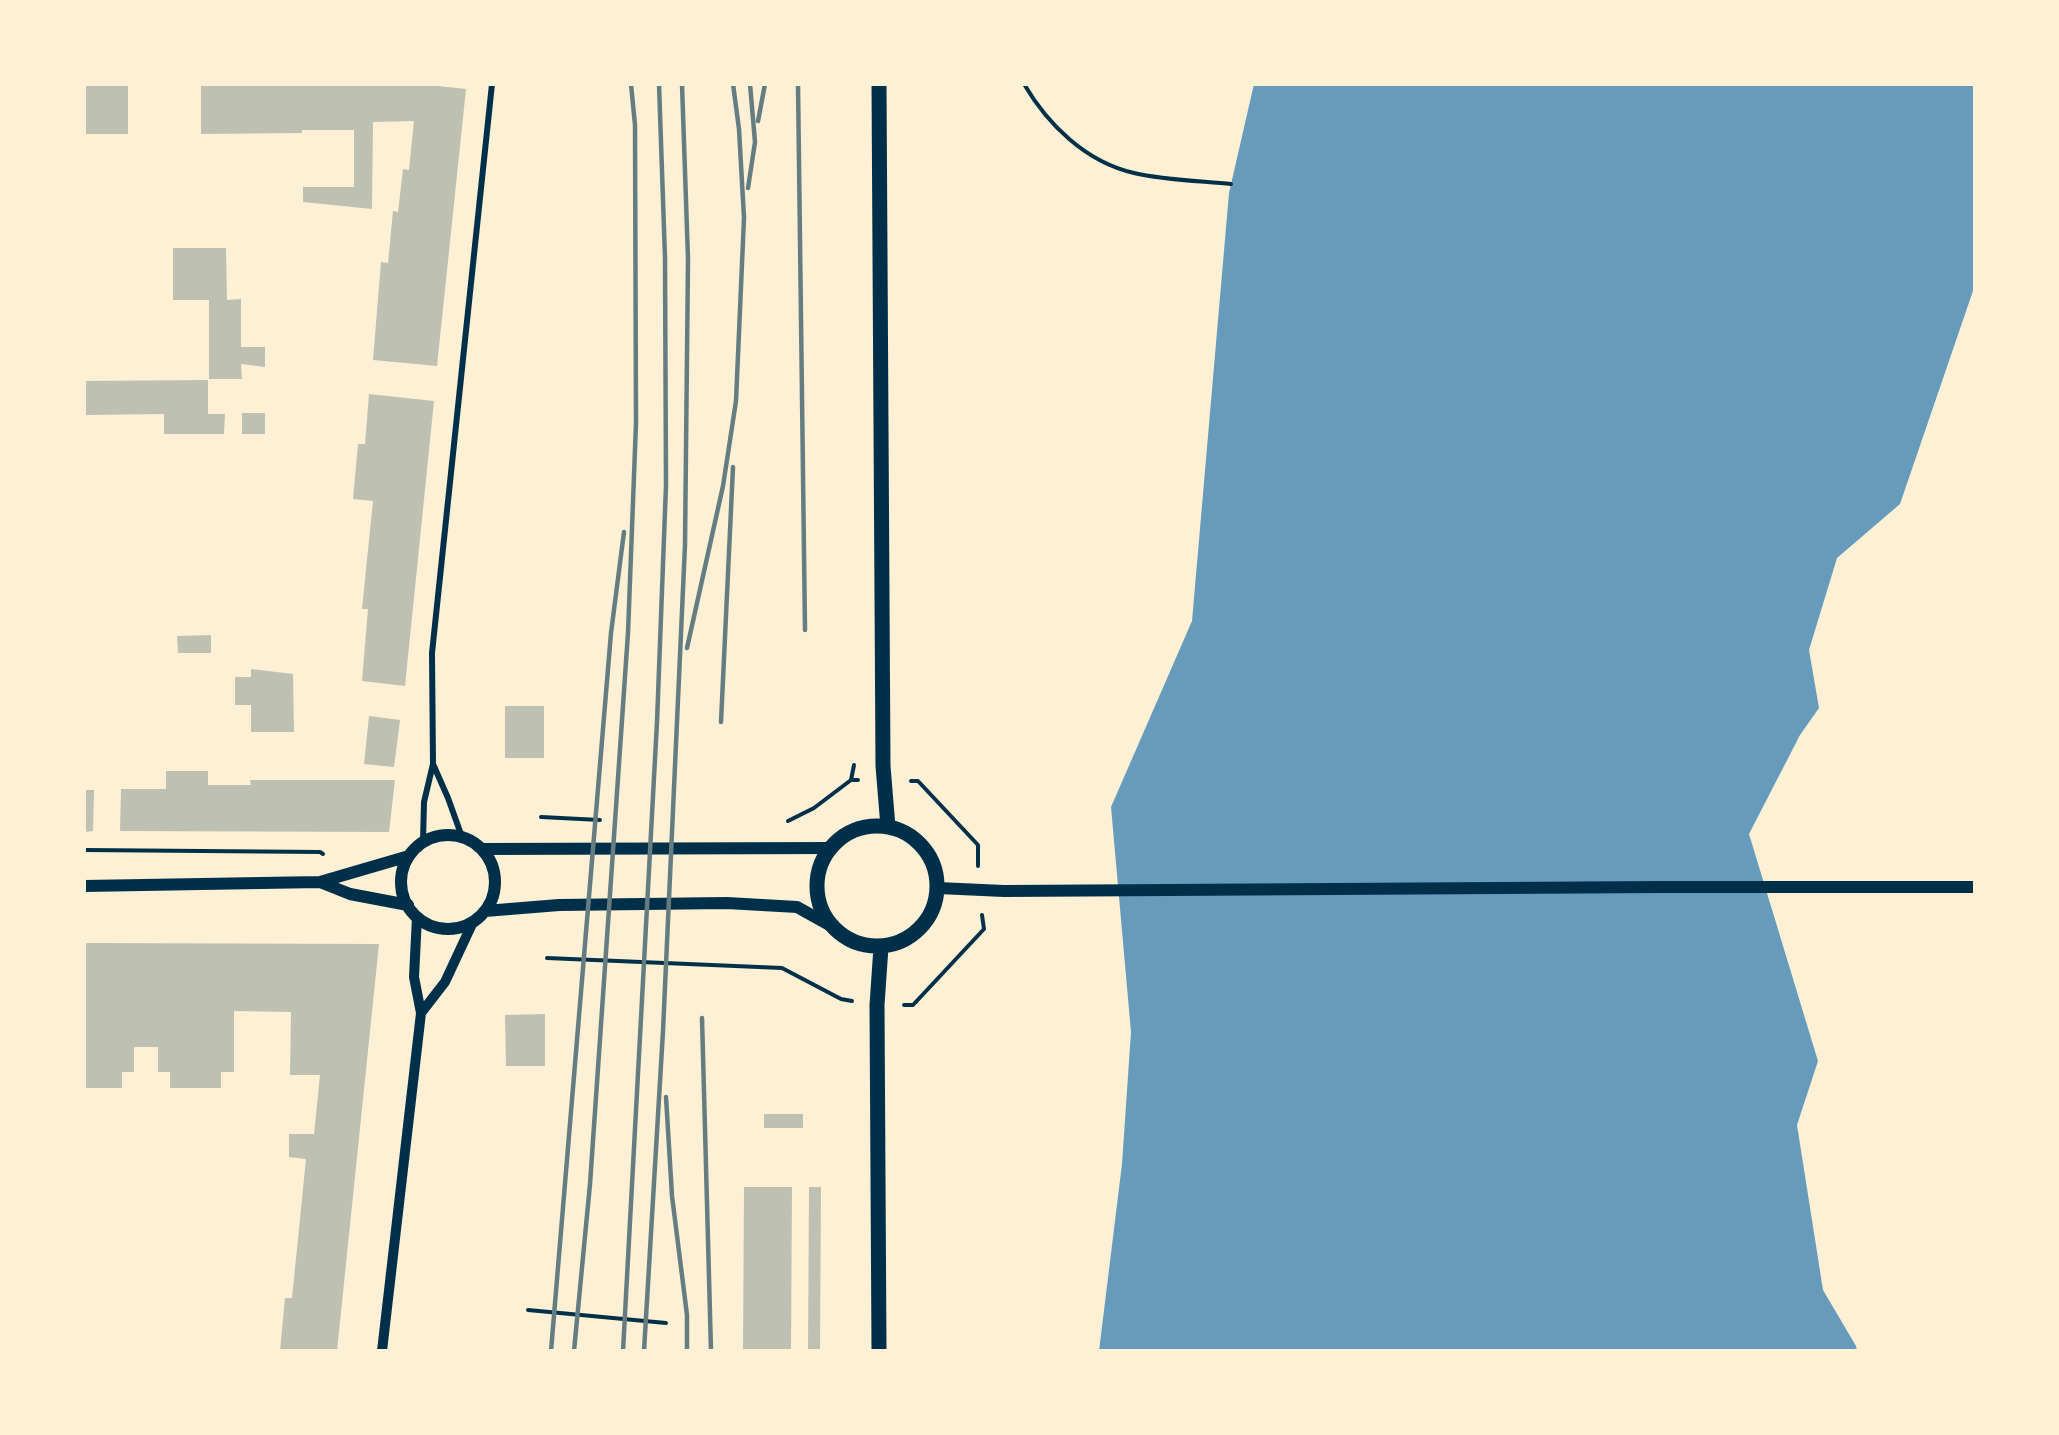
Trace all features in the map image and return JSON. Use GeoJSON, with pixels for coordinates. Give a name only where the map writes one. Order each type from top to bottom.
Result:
{"type":"FeatureCollection","features":[{"type":"Feature","properties":{"kind":"main road"},"geometry":{"type":"LineString","coordinates":[[879,84],[883,754],[888,827]]}},
{"type":"Feature","properties":{"kind":"main road"},"geometry":{"type":"LineString","coordinates":[[485,911],[558,905],[727,903],[798,907],[833,927],[847,938],[863,945],[881,947],[899,943],[914,934],[927,922],[935,905],[938,888],[936,871],[929,855],[918,842],[904,832],[888,827],[872,826],[843,837],[831,848],[822,862],[818,879],[818,896],[823,913],[833,927]]}},
{"type":"Feature","properties":{"kind":"main road"},"geometry":{"type":"LineString","coordinates":[[442,835],[462,837],[483,849],[492,864],[495,881],[494,895],[485,911],[473,922],[449,929],[434,927],[417,917],[408,905],[402,891],[403,868],[409,856],[423,842],[442,835]]}},
{"type":"Feature","properties":{"kind":"main road"},"geometry":{"type":"LineString","coordinates":[[483,849],[831,848]]}},
{"type":"Feature","properties":{"kind":"main road"},"geometry":{"type":"LineString","coordinates":[[84,886],[320,882],[409,856]]}},
{"type":"Feature","properties":{"kind":"main road"},"geometry":{"type":"LineString","coordinates":[[320,882],[350,894],[408,905]]}},
{"type":"Feature","properties":{"kind":"main road"},"geometry":{"type":"LineString","coordinates":[[938,888],[1004,891],[1975,887]]}},
{"type":"Feature","properties":{"kind":"main road"},"geometry":{"type":"LineString","coordinates":[[879,1351],[877,1005],[881,947]]}},
{"type":"Feature","properties":{"kind":"street"},"geometry":{"type":"LineString","coordinates":[[423,842],[424,802],[433,764],[432,653],[492,84]]}},
{"type":"Feature","properties":{"kind":"street"},"geometry":{"type":"LineString","coordinates":[[433,764],[462,837]]}},
{"type":"Feature","properties":{"kind":"street"},"geometry":{"type":"LineString","coordinates":[[382,1351],[421,1013],[414,977],[417,917]]}},
{"type":"Feature","properties":{"kind":"street"},"geometry":{"type":"LineString","coordinates":[[421,1013],[445,982],[473,922]]}},
{"type":"Feature","properties":{"kind":"path"},"geometry":{"type":"LineString","coordinates":[[1024,84],[1060,132],[1093,157],[1133,173],[1231,184]]}},
{"type":"Feature","properties":{"kind":"path"},"geometry":{"type":"LineString","coordinates":[[84,850],[320,852],[351,873]]}},
{"type":"Feature","properties":{"kind":"path"},"geometry":{"type":"LineString","coordinates":[[528,1310],[666,1323]]}},
{"type":"Feature","properties":{"kind":"water"},"geometry":{"type":"Polygon","coordinates":[[[1254,84],[1975,84],[1975,285],[1900,504],[1837,558],[1809,650],[1819,708],[1800,735],[1749,834],[1818,1061],[1797,1125],[1823,1290],[1857,1351],[1099,1351],[1122,1164],[1131,1032],[1111,807],[1192,621],[1229,193],[1254,84]]]}},
{"type":"Feature","properties":{"kind":"building"},"geometry":{"type":"Polygon","coordinates":[[[420,84],[466,89],[437,366],[373,360],[381,262],[388,263],[393,211],[398,212],[403,169],[409,170],[414,121],[373,122],[372,209],[303,202],[303,187],[354,187],[354,130],[201,134],[201,86],[420,84]]]}},
{"type":"Feature","properties":{"kind":"building"},"geometry":{"type":"Polygon","coordinates":[[[84,86],[128,86],[128,134],[84,134],[84,86]]]}},
{"type":"Feature","properties":{"kind":"building"},"geometry":{"type":"Polygon","coordinates":[[[173,248],[226,248],[227,300],[241,299],[241,347],[265,347],[265,367],[241,364],[242,379],[209,379],[209,300],[173,300],[173,248]]]}},
{"type":"Feature","properties":{"kind":"building"},"geometry":{"type":"Polygon","coordinates":[[[208,380],[208,414],[225,414],[224,434],[164,434],[164,414],[84,415],[84,381],[208,380]]]}},
{"type":"Feature","properties":{"kind":"building"},"geometry":{"type":"Polygon","coordinates":[[[369,394],[434,401],[405,686],[362,681],[368,609],[362,609],[373,501],[353,499],[358,444],[365,444],[369,394]]]}},
{"type":"Feature","properties":{"kind":"building"},"geometry":{"type":"Polygon","coordinates":[[[242,413],[265,413],[265,434],[242,434],[242,413]]]}},
{"type":"Feature","properties":{"kind":"building"},"geometry":{"type":"Polygon","coordinates":[[[211,635],[211,653],[178,653],[177,636],[211,635]]]}},
{"type":"Feature","properties":{"kind":"building"},"geometry":{"type":"Polygon","coordinates":[[[251,669],[293,674],[294,732],[251,732],[251,705],[235,705],[235,677],[251,677],[251,669]]]}},
{"type":"Feature","properties":{"kind":"building"},"geometry":{"type":"Polygon","coordinates":[[[505,706],[544,706],[544,758],[505,758],[505,706]]]}},
{"type":"Feature","properties":{"kind":"building"},"geometry":{"type":"Polygon","coordinates":[[[369,716],[400,720],[394,767],[364,764],[369,716]]]}},
{"type":"Feature","properties":{"kind":"building"},"geometry":{"type":"Polygon","coordinates":[[[166,771],[208,771],[208,785],[251,785],[250,780],[395,780],[389,832],[120,831],[121,789],[166,789],[166,771]]]}},
{"type":"Feature","properties":{"kind":"building"},"geometry":{"type":"Polygon","coordinates":[[[84,790],[94,790],[93,831],[84,832],[84,790]]]}},
{"type":"Feature","properties":{"kind":"building"},"geometry":{"type":"Polygon","coordinates":[[[84,943],[379,944],[337,1351],[280,1351],[285,1298],[292,1298],[306,1159],[289,1157],[289,1134],[314,1134],[320,1075],[290,1075],[291,1012],[234,1011],[234,1072],[221,1072],[221,1088],[170,1088],[170,1072],[158,1072],[158,1047],[134,1047],[134,1072],[122,1072],[122,1088],[84,1088],[84,943]]]}},
{"type":"Feature","properties":{"kind":"building"},"geometry":{"type":"Polygon","coordinates":[[[545,1014],[545,1066],[506,1066],[505,1015],[545,1014]]]}},
{"type":"Feature","properties":{"kind":"building"},"geometry":{"type":"Polygon","coordinates":[[[764,1114],[803,1114],[803,1128],[764,1128],[764,1114]]]}},
{"type":"Feature","properties":{"kind":"building"},"geometry":{"type":"Polygon","coordinates":[[[744,1187],[792,1187],[791,1351],[743,1351],[744,1187]]]}},
{"type":"Feature","properties":{"kind":"building"},"geometry":{"type":"Polygon","coordinates":[[[809,1187],[821,1187],[820,1351],[808,1351],[809,1187]]]}},
{"type":"Feature","properties":{"kind":"railway"},"geometry":{"type":"LineString","coordinates":[[574,1351],[590,1184],[628,633],[636,423],[635,125],[631,84]]}},
{"type":"Feature","properties":{"kind":"railway"},"geometry":{"type":"LineString","coordinates":[[623,1351],[657,722],[666,485],[665,258],[659,84]]}},
{"type":"Feature","properties":{"kind":"railway"},"geometry":{"type":"LineString","coordinates":[[644,1351],[663,1031],[685,545],[688,259],[682,84]]}},
{"type":"Feature","properties":{"kind":"railway"},"geometry":{"type":"LineString","coordinates":[[687,648],[723,486],[736,401],[744,218],[739,129],[733,84]]}},
{"type":"Feature","properties":{"kind":"railway"},"geometry":{"type":"LineString","coordinates":[[748,188],[755,142],[750,84]]}},
{"type":"Feature","properties":{"kind":"railway"},"geometry":{"type":"LineString","coordinates":[[758,121],[765,84]]}},
{"type":"Feature","properties":{"kind":"railway"},"geometry":{"type":"LineString","coordinates":[[798,84],[805,630]]}},
{"type":"Feature","properties":{"kind":"railway"},"geometry":{"type":"LineString","coordinates":[[721,722],[733,467]]}},
{"type":"Feature","properties":{"kind":"railway"},"geometry":{"type":"LineString","coordinates":[[551,1351],[611,633],[624,532]]}},
{"type":"Feature","properties":{"kind":"railway"},"geometry":{"type":"LineString","coordinates":[[702,1018],[711,1351]]}},
{"type":"Feature","properties":{"kind":"railway"},"geometry":{"type":"LineString","coordinates":[[666,1097],[672,1196],[687,1315],[687,1351]]}}]}
